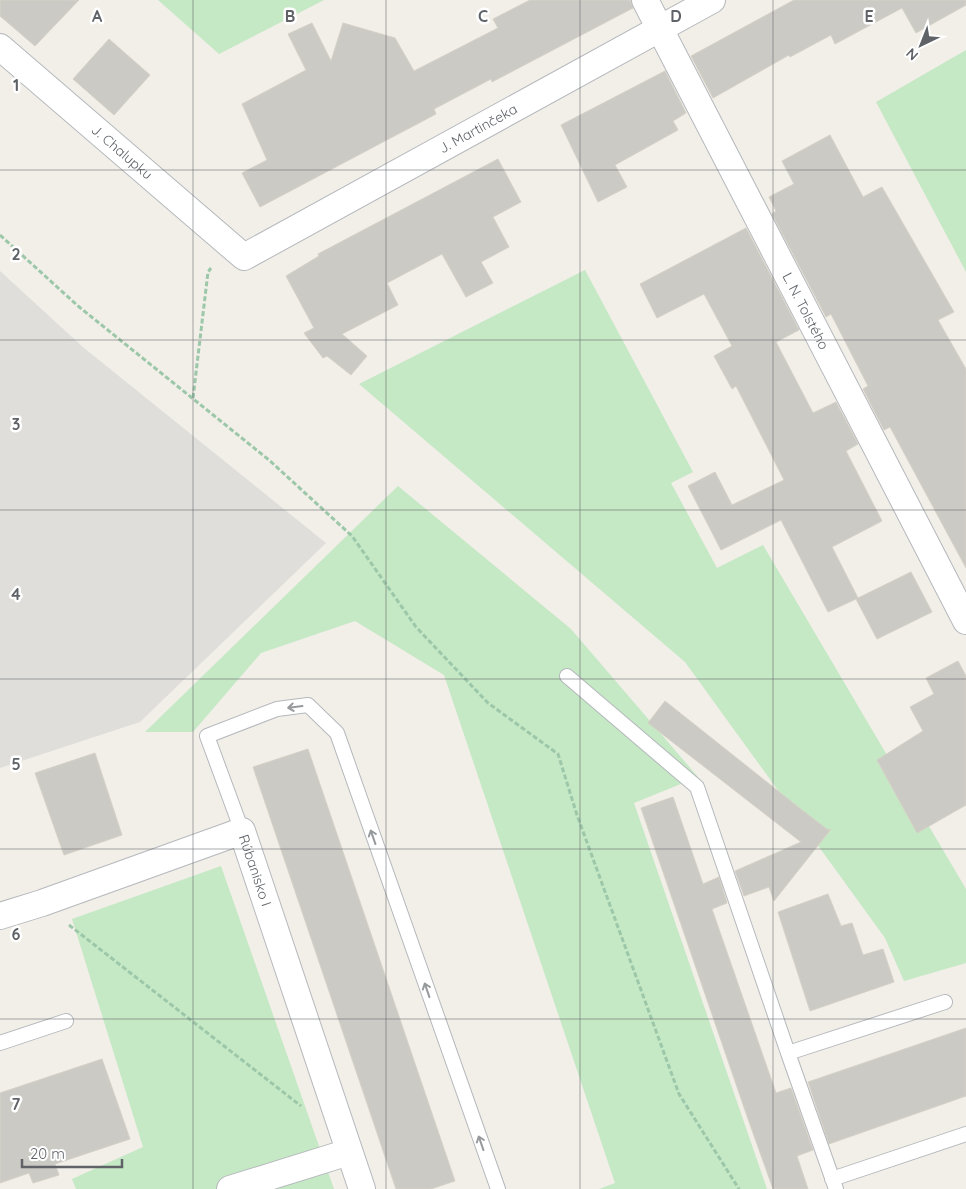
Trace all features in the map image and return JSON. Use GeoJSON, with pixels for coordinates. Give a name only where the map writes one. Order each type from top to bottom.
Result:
{"type":"FeatureCollection","features":[{"type":"Feature","properties":{"kind":"street","name":"L. N. Tolstého"},"geometry":{"type":"LineString","coordinates":[[645,0],[966,622]]}},
{"type":"Feature","properties":{"kind":"street","name":"J. Martinčeka"},"geometry":{"type":"LineString","coordinates":[[236,250],[712,0]]}},
{"type":"Feature","properties":{"kind":"street","name":"J. Chalupku"},"geometry":{"type":"LineString","coordinates":[[0,47],[236,250]]}},
{"type":"Feature","properties":{"kind":"street","name":"Rúbanisko I"},"geometry":{"type":"LineString","coordinates":[[0,916],[42,903],[242,831],[362,1189]]}},
{"type":"Feature","properties":{"kind":"street"},"geometry":{"type":"LineString","coordinates":[[230,1189],[349,1152]]}},
{"type":"Feature","properties":{"kind":"lane"},"geometry":{"type":"LineString","coordinates":[[567,676],[697,787],[834,1184],[966,1134]]}},
{"type":"Feature","properties":{"kind":"lane"},"geometry":{"type":"LineString","coordinates":[[242,831],[207,736],[277,709],[308,705],[337,733],[498,1189]]}},
{"type":"Feature","properties":{"kind":"lane"},"geometry":{"type":"LineString","coordinates":[[788,1053],[945,1002]]}},
{"type":"Feature","properties":{"kind":"lane"},"geometry":{"type":"LineString","coordinates":[[0,1043],[66,1021]]}},
{"type":"Feature","properties":{"kind":"path"},"geometry":{"type":"LineString","coordinates":[[0,235],[78,306],[269,460],[352,536],[416,627],[488,703],[558,754],[577,815],[680,1094],[739,1189]]}},
{"type":"Feature","properties":{"kind":"path"},"geometry":{"type":"LineString","coordinates":[[193,398],[208,272],[236,250]]}},
{"type":"Feature","properties":{"kind":"path"},"geometry":{"type":"LineString","coordinates":[[42,903],[306,1110]]}},
{"type":"Feature","properties":{"kind":"shaded area"},"geometry":{"type":"Polygon","coordinates":[[[0,271],[84,348],[326,543],[140,722],[0,768],[0,271]]]}},
{"type":"Feature","properties":{"kind":"green space"},"geometry":{"type":"Polygon","coordinates":[[[158,0],[324,0],[219,54],[158,0]]]}},
{"type":"Feature","properties":{"kind":"green space"},"geometry":{"type":"Polygon","coordinates":[[[966,50],[966,272],[876,102],[966,50]]]}},
{"type":"Feature","properties":{"kind":"green space"},"geometry":{"type":"Polygon","coordinates":[[[585,270],[693,472],[671,483],[717,568],[763,545],[966,889],[966,963],[904,981],[885,938],[685,662],[359,384],[585,270]]]}},
{"type":"Feature","properties":{"kind":"green space"},"geometry":{"type":"Polygon","coordinates":[[[398,486],[571,629],[698,777],[634,803],[767,1189],[599,1189],[615,1183],[444,675],[355,621],[261,653],[193,732],[145,732],[398,486]]]}},
{"type":"Feature","properties":{"kind":"green space"},"geometry":{"type":"Polygon","coordinates":[[[221,866],[334,1189],[76,1189],[72,1179],[143,1147],[72,919],[221,866]]]}},
{"type":"Feature","properties":{"kind":"building"},"geometry":{"type":"Polygon","coordinates":[[[0,0],[79,0],[35,46],[0,16],[0,0]]]}},
{"type":"Feature","properties":{"kind":"building"},"geometry":{"type":"Polygon","coordinates":[[[530,0],[630,0],[633,8],[492,82],[491,79],[434,109],[436,114],[260,207],[242,173],[267,160],[242,104],[306,70],[288,34],[312,23],[331,61],[343,23],[395,38],[414,71],[498,28],[493,19],[530,0]]]}},
{"type":"Feature","properties":{"kind":"building"},"geometry":{"type":"Polygon","coordinates":[[[794,0],[966,0],[966,5],[916,33],[902,8],[835,44],[831,35],[790,57],[789,55],[713,98],[691,56],[794,0]]]}},
{"type":"Feature","properties":{"kind":"building"},"geometry":{"type":"Polygon","coordinates":[[[109,39],[150,75],[114,115],[73,79],[109,39]]]}},
{"type":"Feature","properties":{"kind":"building"},"geometry":{"type":"Polygon","coordinates":[[[665,71],[686,113],[673,121],[678,130],[615,165],[627,187],[598,202],[561,125],[665,71]]]}},
{"type":"Feature","properties":{"kind":"building"},"geometry":{"type":"Polygon","coordinates":[[[830,135],[863,197],[882,187],[954,312],[938,320],[966,369],[966,568],[890,427],[884,430],[863,389],[868,386],[831,314],[826,317],[772,214],[776,211],[769,197],[794,184],[782,161],[830,135]]]}},
{"type":"Feature","properties":{"kind":"building"},"geometry":{"type":"Polygon","coordinates":[[[498,159],[521,202],[493,217],[509,247],[481,262],[493,283],[466,297],[442,254],[387,283],[398,305],[342,334],[367,356],[351,375],[327,356],[323,358],[304,333],[314,328],[286,276],[319,256],[318,254],[498,159]]]}},
{"type":"Feature","properties":{"kind":"building"},"geometry":{"type":"Polygon","coordinates":[[[746,228],[799,330],[776,342],[813,413],[836,402],[858,444],[846,451],[882,521],[832,547],[858,598],[911,572],[932,612],[877,639],[856,599],[828,612],[781,520],[721,550],[688,486],[715,472],[732,505],[784,480],[736,386],[732,389],[714,356],[732,346],[704,294],[657,318],[640,284],[746,228]]]}},
{"type":"Feature","properties":{"kind":"building"},"geometry":{"type":"Polygon","coordinates":[[[958,661],[966,676],[966,805],[917,833],[877,760],[923,731],[910,707],[934,694],[926,678],[958,661]]]}},
{"type":"Feature","properties":{"kind":"building"},"geometry":{"type":"Polygon","coordinates":[[[665,701],[802,810],[828,830],[831,829],[774,901],[769,887],[744,896],[735,871],[801,842],[648,723],[665,701]]]}},
{"type":"Feature","properties":{"kind":"building"},"geometry":{"type":"Polygon","coordinates":[[[308,749],[455,1181],[431,1189],[396,1189],[253,767],[308,749]]]}},
{"type":"Feature","properties":{"kind":"building"},"geometry":{"type":"Polygon","coordinates":[[[95,753],[122,835],[64,855],[35,773],[95,753]]]}},
{"type":"Feature","properties":{"kind":"building"},"geometry":{"type":"Polygon","coordinates":[[[673,797],[703,884],[719,877],[727,903],[712,909],[776,1093],[791,1088],[813,1150],[797,1156],[808,1189],[773,1189],[748,1119],[641,808],[673,797]]]}},
{"type":"Feature","properties":{"kind":"building"},"geometry":{"type":"Polygon","coordinates":[[[828,894],[841,926],[852,923],[863,955],[883,949],[894,982],[810,1011],[778,912],[828,894]]]}},
{"type":"Feature","properties":{"kind":"building"},"geometry":{"type":"Polygon","coordinates":[[[966,1028],[966,1096],[829,1144],[808,1082],[966,1028]]]}},
{"type":"Feature","properties":{"kind":"building"},"geometry":{"type":"Polygon","coordinates":[[[102,1059],[130,1139],[55,1164],[59,1175],[33,1183],[29,1173],[0,1183],[0,1093],[102,1059]]]}}]}
